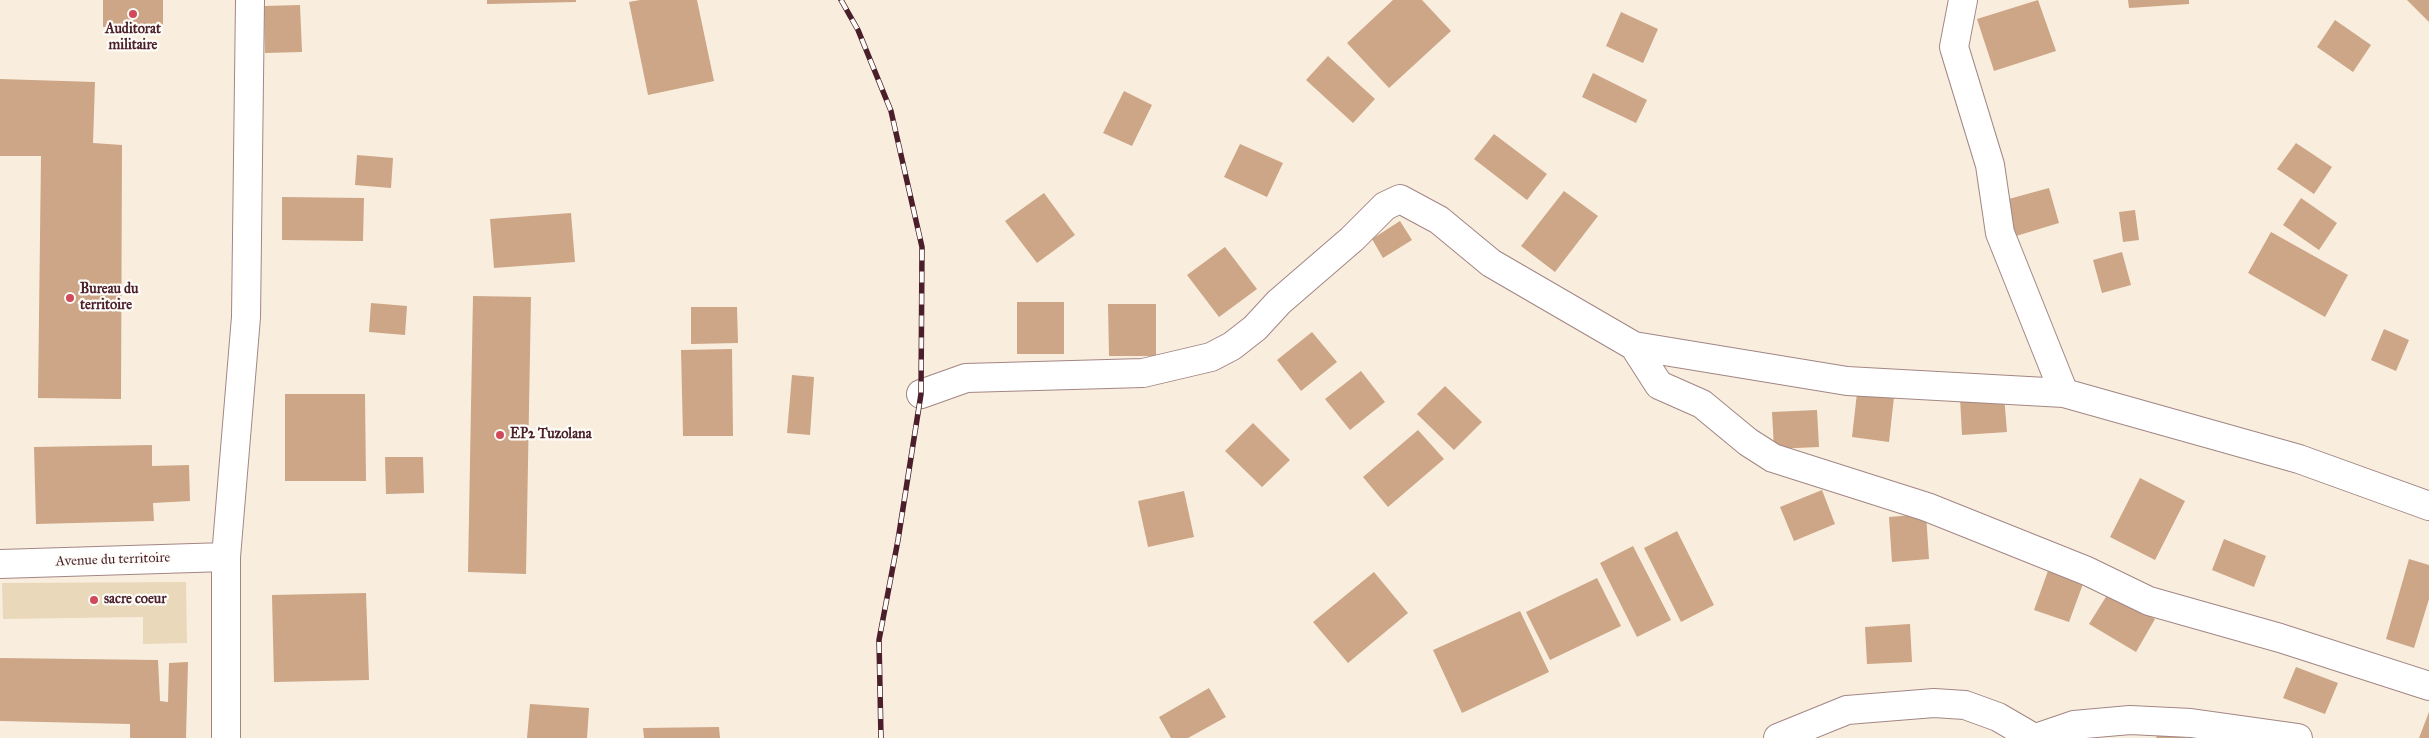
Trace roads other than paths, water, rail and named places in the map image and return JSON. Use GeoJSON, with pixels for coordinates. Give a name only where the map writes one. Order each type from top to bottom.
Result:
{"type":"FeatureCollection","features":[{"type":"Feature","properties":{"kind":"street"},"geometry":{"type":"LineString","coordinates":[[226,738],[226,557],[246,317],[250,0]]}},
{"type":"Feature","properties":{"kind":"street"},"geometry":{"type":"LineString","coordinates":[[1963,0],[1954,47],[1990,165],[2000,234],[2064,393]]}},
{"type":"Feature","properties":{"kind":"street"},"geometry":{"type":"LineString","coordinates":[[921,394],[966,378],[1143,373],[1211,357],[1232,346],[1255,328],[1279,302],[1352,239],[1385,206],[1400,199],[1439,220],[1491,263],[1634,346],[1847,381],[2064,393],[2299,459],[2429,506]]}},
{"type":"Feature","properties":{"kind":"street"},"geometry":{"type":"LineString","coordinates":[[1634,346],[1659,385],[1702,404],[1748,442],[1773,458],[1861,484],[1936,510],[2079,567],[2149,601],[2280,638],[2429,686]]}},
{"type":"Feature","properties":{"kind":"street","name":"Avenue du territoire"},"geometry":{"type":"LineString","coordinates":[[0,564],[226,557]]}},
{"type":"Feature","properties":{"kind":"street"},"geometry":{"type":"LineString","coordinates":[[1778,738],[1847,710],[1934,703],[1964,705],[1998,717],[2035,738],[2074,725],[2130,720],[2190,723],[2298,738]]}},
{"type":"Feature","properties":{"kind":"railway"},"geometry":{"type":"LineString","coordinates":[[841,0],[858,30],[891,111],[922,247],[921,394],[898,540],[879,640],[881,738]]}},
{"type":"Feature","properties":{"kind":"place","name":"Auditorat militaire"},"geometry":{"type":"Point","coordinates":[133,14]}},
{"type":"Feature","properties":{"kind":"place","name":"Bureau du territoire"},"geometry":{"type":"Point","coordinates":[70,298]}},
{"type":"Feature","properties":{"kind":"place","name":"EP2 Tuzolana"},"geometry":{"type":"Point","coordinates":[500,435]}},
{"type":"Feature","properties":{"kind":"place","name":"sacre coeur"},"geometry":{"type":"Point","coordinates":[94,600]}}]}
